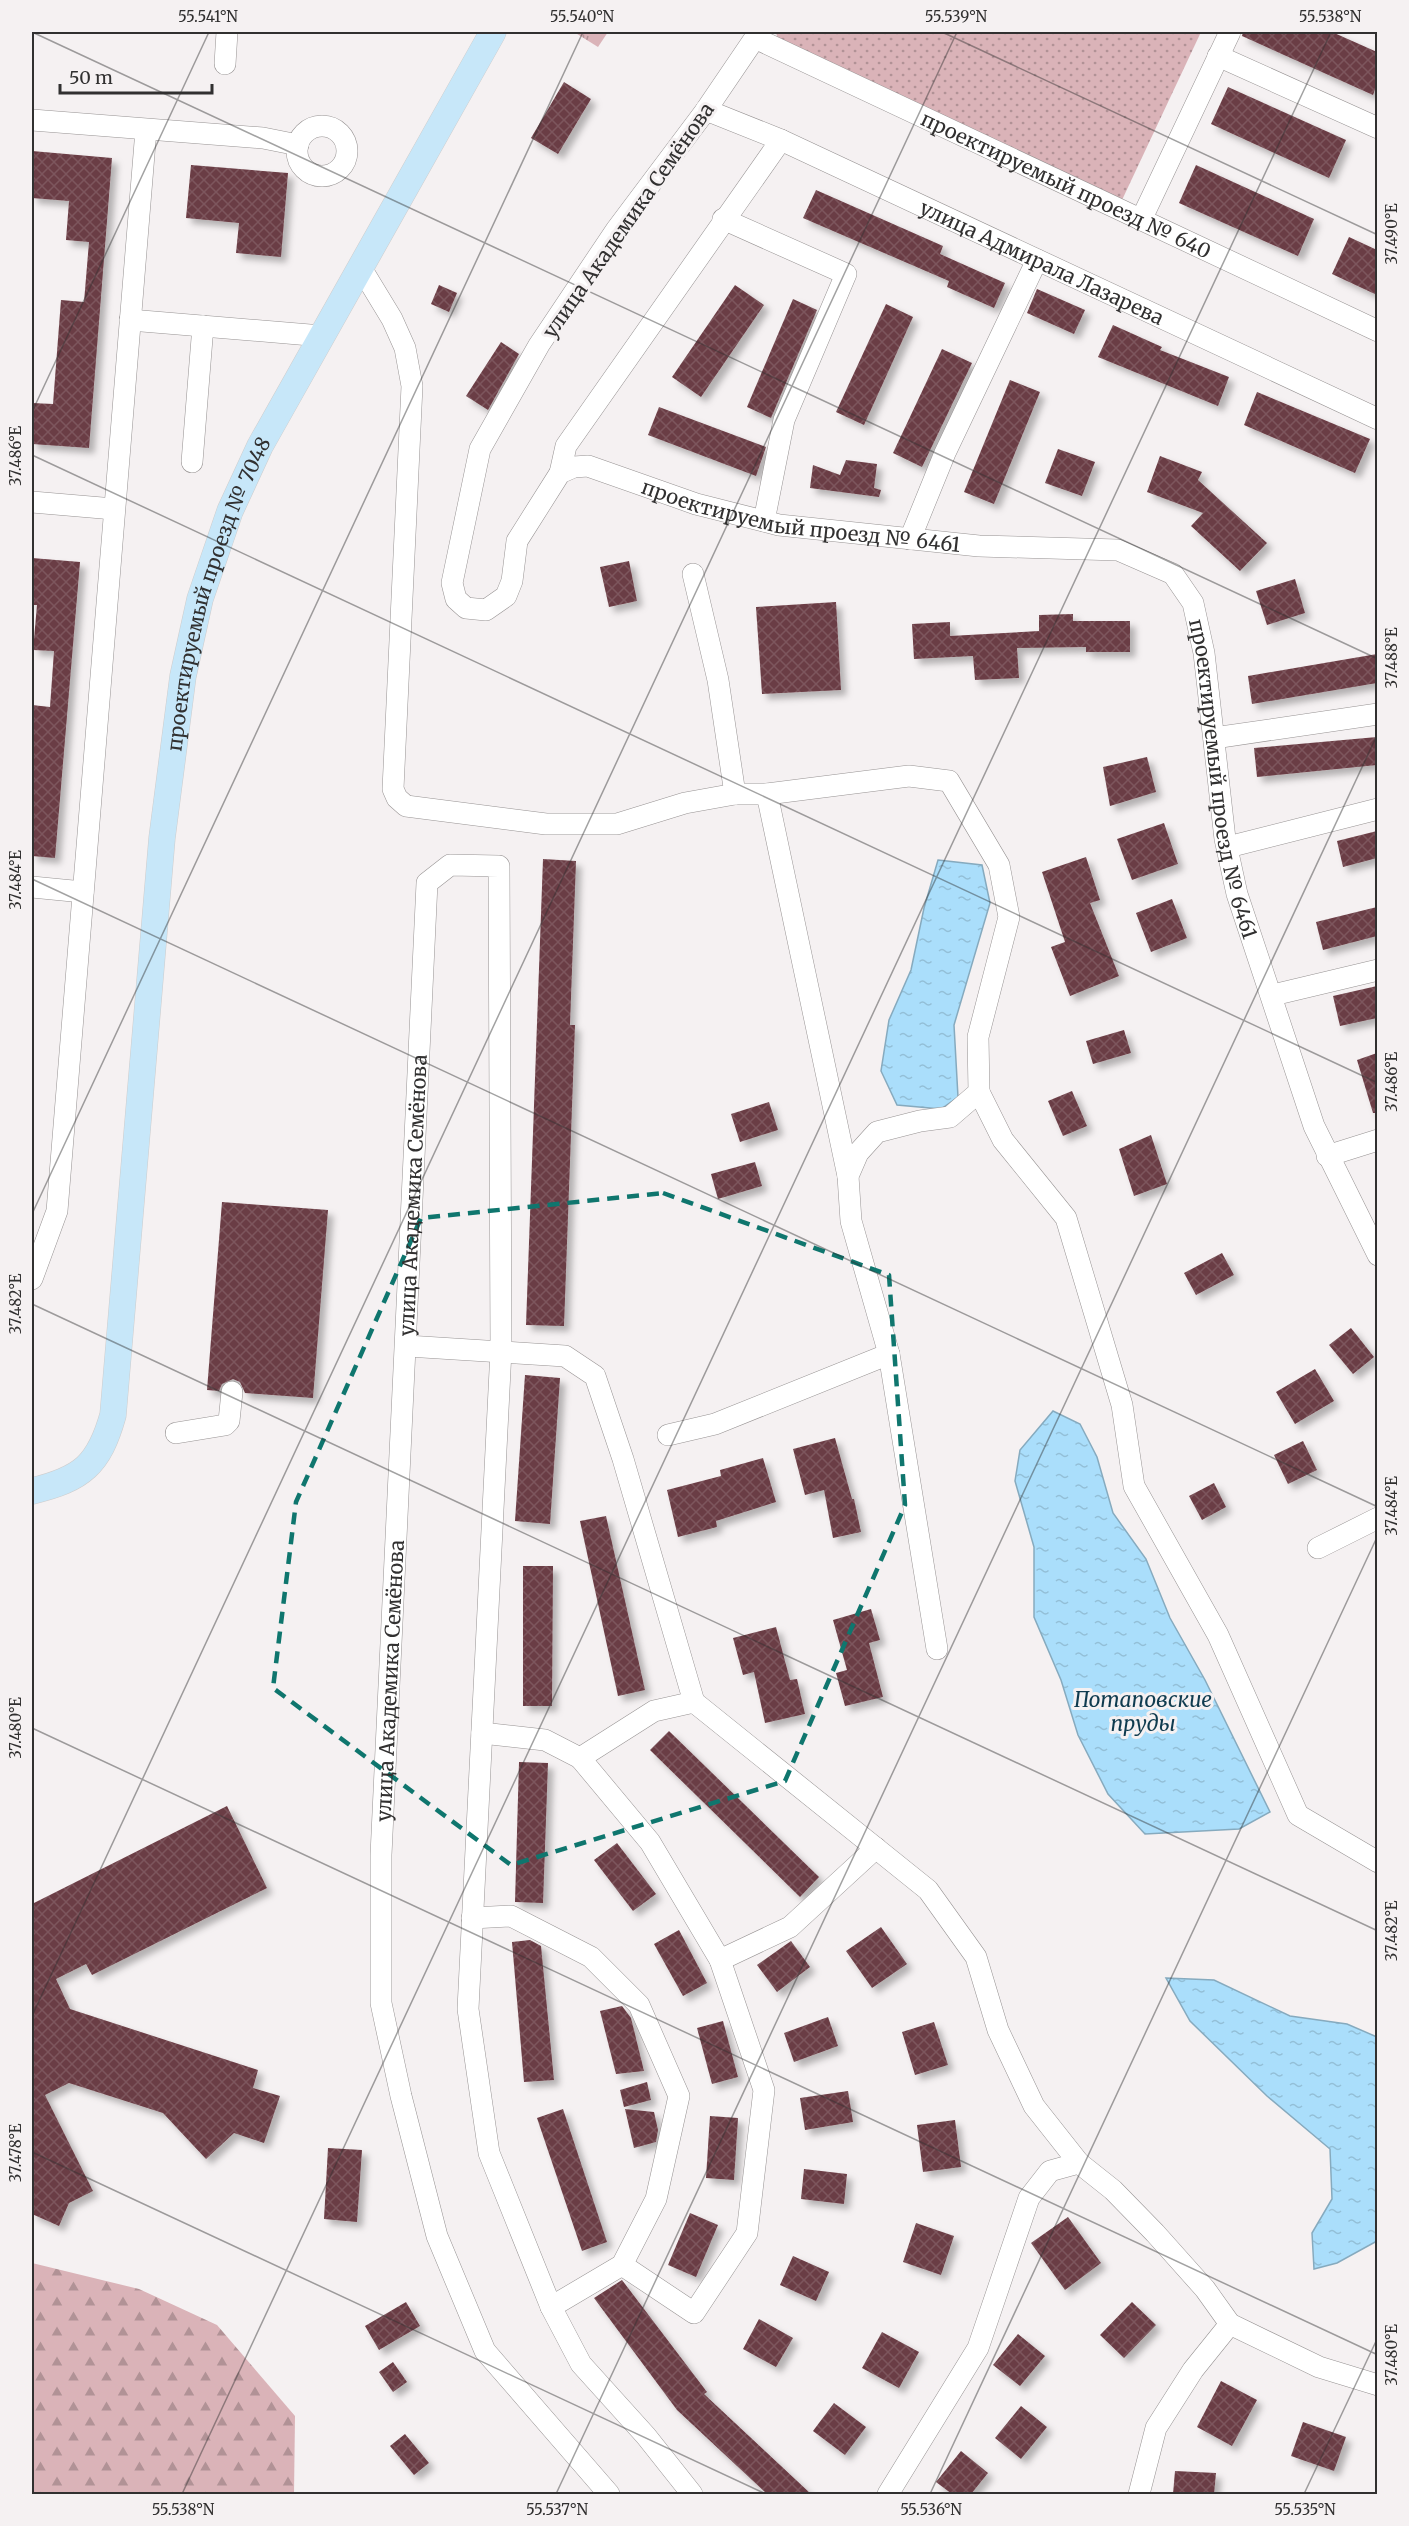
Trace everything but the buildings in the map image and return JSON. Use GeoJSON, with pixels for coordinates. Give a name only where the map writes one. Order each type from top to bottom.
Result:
{"type":"FeatureCollection","features":[{"type":"Feature","properties":{"kind":"main road","name":"проектируемый проезд № 7048"},"geometry":{"type":"LineString","coordinates":[[36,1490],[64,1481],[87,1467],[104,1446],[113,1415],[162,838],[190,641],[213,556],[230,511],[260,446],[493,32]]}},
{"type":"Feature","properties":{"kind":"street"},"geometry":{"type":"LineString","coordinates":[[225,64],[227,32]]}},
{"type":"Feature","properties":{"kind":"street"},"geometry":{"type":"LineString","coordinates":[[1141,220],[1230,32]]}},
{"type":"Feature","properties":{"kind":"street","name":"улица Академика Семёнова"},"geometry":{"type":"LineString","coordinates":[[567,470],[517,541],[513,581],[506,596],[486,610],[466,608],[456,599],[452,583],[480,449],[545,336],[616,230],[706,110],[757,35]]}},
{"type":"Feature","properties":{"kind":"street","name":"проектируемый проезд № 640"},"geometry":{"type":"LineString","coordinates":[[757,35],[1377,331]]}},
{"type":"Feature","properties":{"kind":"street"},"geometry":{"type":"LineString","coordinates":[[1218,56],[1377,128]]}},
{"type":"Feature","properties":{"kind":"street","name":"улица Адмирала Лазарева"},"geometry":{"type":"LineString","coordinates":[[706,110],[781,140],[1377,419]]}},
{"type":"Feature","properties":{"kind":"street"},"geometry":{"type":"LineString","coordinates":[[32,120],[272,139],[298,145]]}},
{"type":"Feature","properties":{"kind":"street"},"geometry":{"type":"LineString","coordinates":[[32,1279],[57,1211],[146,130]]}},
{"type":"Feature","properties":{"kind":"street"},"geometry":{"type":"LineString","coordinates":[[567,470],[567,447],[723,219],[781,140]]}},
{"type":"Feature","properties":{"kind":"street"},"geometry":{"type":"LineString","coordinates":[[723,219],[846,274],[784,420],[764,521]]}},
{"type":"Feature","properties":{"kind":"street"},"geometry":{"type":"LineString","coordinates":[[910,539],[945,453],[1037,260]]}},
{"type":"Feature","properties":{"kind":"street"},"geometry":{"type":"LineString","coordinates":[[361,268],[392,319],[405,348],[412,386],[393,789],[397,798],[406,806],[546,824],[617,824],[685,803],[735,794],[767,795],[909,776],[949,781],[999,865],[1009,916],[978,1037],[979,1092],[1003,1140],[1066,1218],[1122,1405],[1134,1486],[1218,1635],[1298,1815],[1377,1862]]}},
{"type":"Feature","properties":{"kind":"street"},"geometry":{"type":"LineString","coordinates":[[130,320],[322,336]]}},
{"type":"Feature","properties":{"kind":"street"},"geometry":{"type":"LineString","coordinates":[[192,462],[203,326]]}},
{"type":"Feature","properties":{"kind":"street","name":"проектируемый проезд № 6461"},"geometry":{"type":"LineString","coordinates":[[567,470],[588,466],[696,504],[764,521],[979,546],[1118,550],[1173,574],[1193,603],[1204,653],[1228,847],[1237,894],[1273,995],[1314,1126],[1327,1156],[1370,1226],[1377,1255]]}},
{"type":"Feature","properties":{"kind":"street"},"geometry":{"type":"LineString","coordinates":[[32,502],[114,509]]}},
{"type":"Feature","properties":{"kind":"street"},"geometry":{"type":"LineString","coordinates":[[693,574],[718,680],[735,794]]}},
{"type":"Feature","properties":{"kind":"street"},"geometry":{"type":"LineString","coordinates":[[1214,738],[1377,714]]}},
{"type":"Feature","properties":{"kind":"street"},"geometry":{"type":"LineString","coordinates":[[767,795],[848,1176],[851,1221],[889,1354],[936,1649]]}},
{"type":"Feature","properties":{"kind":"street"},"geometry":{"type":"LineString","coordinates":[[1228,847],[1377,809]]}},
{"type":"Feature","properties":{"kind":"street","name":"улица Академика Семёнова"},"geometry":{"type":"LineString","coordinates":[[501,1350],[499,866],[450,864],[427,883],[407,1346],[381,1856],[381,2003],[401,2096],[437,2236],[485,2351],[609,2494]]}},
{"type":"Feature","properties":{"kind":"street"},"geometry":{"type":"LineString","coordinates":[[32,887],[83,892]]}},
{"type":"Feature","properties":{"kind":"street"},"geometry":{"type":"LineString","coordinates":[[1273,995],[1377,970]]}},
{"type":"Feature","properties":{"kind":"street"},"geometry":{"type":"LineString","coordinates":[[848,1176],[858,1153],[878,1132],[920,1120],[950,1117],[979,1092]]}},
{"type":"Feature","properties":{"kind":"street"},"geometry":{"type":"LineString","coordinates":[[1327,1156],[1377,1140]]}},
{"type":"Feature","properties":{"kind":"street"},"geometry":{"type":"LineString","coordinates":[[407,1346],[501,1350],[565,1356],[595,1376],[623,1459],[694,1702],[928,1890],[976,1957],[998,2030],[1034,2106],[1079,2163],[1113,2190],[1155,2233],[1205,2289],[1230,2324],[1319,2367],[1377,2385]]}},
{"type":"Feature","properties":{"kind":"street"},"geometry":{"type":"LineString","coordinates":[[501,1350],[468,2009],[489,2153],[551,2307],[581,2364],[646,2436],[692,2494]]}},
{"type":"Feature","properties":{"kind":"street"},"geometry":{"type":"LineString","coordinates":[[668,1435],[715,1424],[889,1354]]}},
{"type":"Feature","properties":{"kind":"street"},"geometry":{"type":"LineString","coordinates":[[176,1432],[225,1425],[229,1421],[232,1392]]}},
{"type":"Feature","properties":{"kind":"street"},"geometry":{"type":"LineString","coordinates":[[1318,1548],[1377,1518]]}},
{"type":"Feature","properties":{"kind":"street"},"geometry":{"type":"LineString","coordinates":[[580,1758],[654,1711],[694,1702]]}},
{"type":"Feature","properties":{"kind":"street"},"geometry":{"type":"LineString","coordinates":[[482,1733],[544,1740],[580,1758],[650,1842],[720,1960],[764,2090],[747,2232],[694,2313],[622,2265]]}},
{"type":"Feature","properties":{"kind":"street"},"geometry":{"type":"LineString","coordinates":[[720,1960],[790,1927],[876,1848]]}},
{"type":"Feature","properties":{"kind":"street"},"geometry":{"type":"LineString","coordinates":[[472,1918],[511,1916],[591,1957],[639,2005],[679,2096],[656,2199],[622,2265],[551,2307]]}},
{"type":"Feature","properties":{"kind":"street"},"geometry":{"type":"LineString","coordinates":[[888,2494],[978,2348],[1029,2198],[1050,2171],[1079,2163]]}},
{"type":"Feature","properties":{"kind":"street"},"geometry":{"type":"LineString","coordinates":[[1139,2494],[1156,2428],[1193,2370],[1230,2324]]}},
{"type":"Feature","properties":{"kind":"highlighted area"},"geometry":{"type":"Polygon","coordinates":[[[663,1193],[889,1275],[905,1505],[785,1781],[511,1865],[273,1688],[296,1502],[421,1218],[663,1193]]]}},
{"type":"Feature","properties":{"kind":"green space"},"geometry":{"type":"Polygon","coordinates":[[[574,32],[608,32],[598,47],[574,32]]]}},
{"type":"Feature","properties":{"kind":"green space"},"geometry":{"type":"Polygon","coordinates":[[[776,32],[1201,32],[1122,200],[778,41],[776,32]]]}},
{"type":"Feature","properties":{"kind":"green space"},"geometry":{"type":"Polygon","coordinates":[[[32,2263],[139,2289],[217,2325],[295,2416],[294,2494],[32,2494],[32,2263]]]}},
{"type":"Feature","properties":{"kind":"water"},"geometry":{"type":"Polygon","coordinates":[[[938,860],[982,865],[990,903],[954,1025],[958,1097],[941,1109],[897,1105],[881,1071],[889,1020],[911,970],[924,908],[938,860]]]}},
{"type":"Feature","properties":{"kind":"water","name":"Потаповские пруды"},"geometry":{"type":"Polygon","coordinates":[[[1053,1411],[1080,1424],[1097,1457],[1113,1513],[1146,1559],[1170,1618],[1205,1680],[1270,1812],[1239,1829],[1145,1834],[1108,1794],[1078,1735],[1061,1680],[1034,1617],[1034,1547],[1015,1481],[1020,1450],[1053,1411]]]}},
{"type":"Feature","properties":{"kind":"water"},"geometry":{"type":"Polygon","coordinates":[[[1166,1978],[1214,1980],[1290,2016],[1347,2024],[1377,2037],[1377,2241],[1337,2263],[1314,2269],[1312,2233],[1332,2199],[1330,2149],[1267,2096],[1190,2021],[1166,1978]]]}}]}
